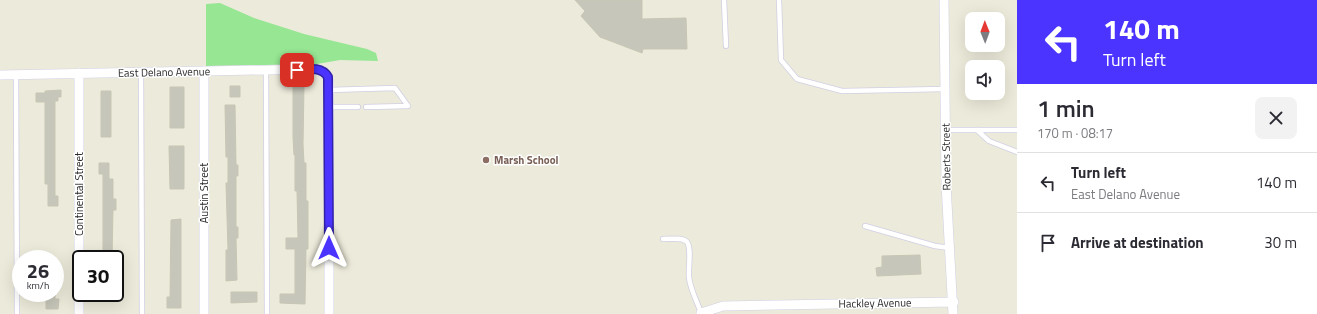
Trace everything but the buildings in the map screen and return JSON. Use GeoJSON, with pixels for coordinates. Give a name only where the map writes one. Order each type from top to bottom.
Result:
{"type":"FeatureCollection","features":[{"type":"Feature","properties":{"kind":"street","name":"Roberts Street"},"geometry":{"type":"LineString","coordinates":[[944,0],[946,184],[954,302],[953,314]]}},
{"type":"Feature","properties":{"kind":"street","name":"East Delano Avenue"},"geometry":{"type":"LineString","coordinates":[[0,75],[317,70],[326,74],[328,77],[329,90]]}},
{"type":"Feature","properties":{"kind":"street","name":"Austin Street"},"geometry":{"type":"LineString","coordinates":[[204,71],[204,314]]}},
{"type":"Feature","properties":{"kind":"street","name":"Continental Street"},"geometry":{"type":"LineString","coordinates":[[79,74],[79,314]]}},
{"type":"Feature","properties":{"kind":"street"},"geometry":{"type":"LineString","coordinates":[[329,90],[329,314]]}},
{"type":"Feature","properties":{"kind":"street","name":"Hackley Avenue"},"geometry":{"type":"LineString","coordinates":[[701,313],[723,306],[954,302]]}},
{"type":"Feature","properties":{"kind":"lane"},"geometry":{"type":"LineString","coordinates":[[724,0],[726,46]]}},
{"type":"Feature","properties":{"kind":"lane"},"geometry":{"type":"LineString","coordinates":[[779,0],[782,60],[797,79],[842,91],[945,89]]}},
{"type":"Feature","properties":{"kind":"lane"},"geometry":{"type":"LineString","coordinates":[[266,70],[267,314]]}},
{"type":"Feature","properties":{"kind":"lane"},"geometry":{"type":"LineString","coordinates":[[142,72],[142,314]]}},
{"type":"Feature","properties":{"kind":"lane"},"geometry":{"type":"LineString","coordinates":[[16,75],[17,314]]}},
{"type":"Feature","properties":{"kind":"lane"},"geometry":{"type":"LineString","coordinates":[[329,90],[395,88],[408,106],[366,107]]}},
{"type":"Feature","properties":{"kind":"lane"},"geometry":{"type":"LineString","coordinates":[[329,107],[358,107]]}},
{"type":"Feature","properties":{"kind":"lane"},"geometry":{"type":"LineString","coordinates":[[946,130],[1017,130]]}},
{"type":"Feature","properties":{"kind":"lane"},"geometry":{"type":"LineString","coordinates":[[977,130],[989,141],[1017,152]]}},
{"type":"Feature","properties":{"kind":"lane"},"geometry":{"type":"LineString","coordinates":[[865,226],[935,246],[950,248]]}},
{"type":"Feature","properties":{"kind":"lane"},"geometry":{"type":"LineString","coordinates":[[663,239],[684,240],[688,243],[689,277],[701,313]]}},
{"type":"Feature","properties":{"kind":"green space"},"geometry":{"type":"Polygon","coordinates":[[[220,3],[254,18],[304,34],[367,49],[376,53],[378,61],[340,60],[317,64],[206,66],[206,4],[220,3]]]}},
{"type":"Feature","properties":{"kind":"place","name":"Marsh School"},"geometry":{"type":"Point","coordinates":[486,160]}},
{"type":"Feature","properties":{"kind":"route"},"geometry":{"type":"LineString","coordinates":[[297,70],[321,70],[328,77],[329,248]]}}]}
